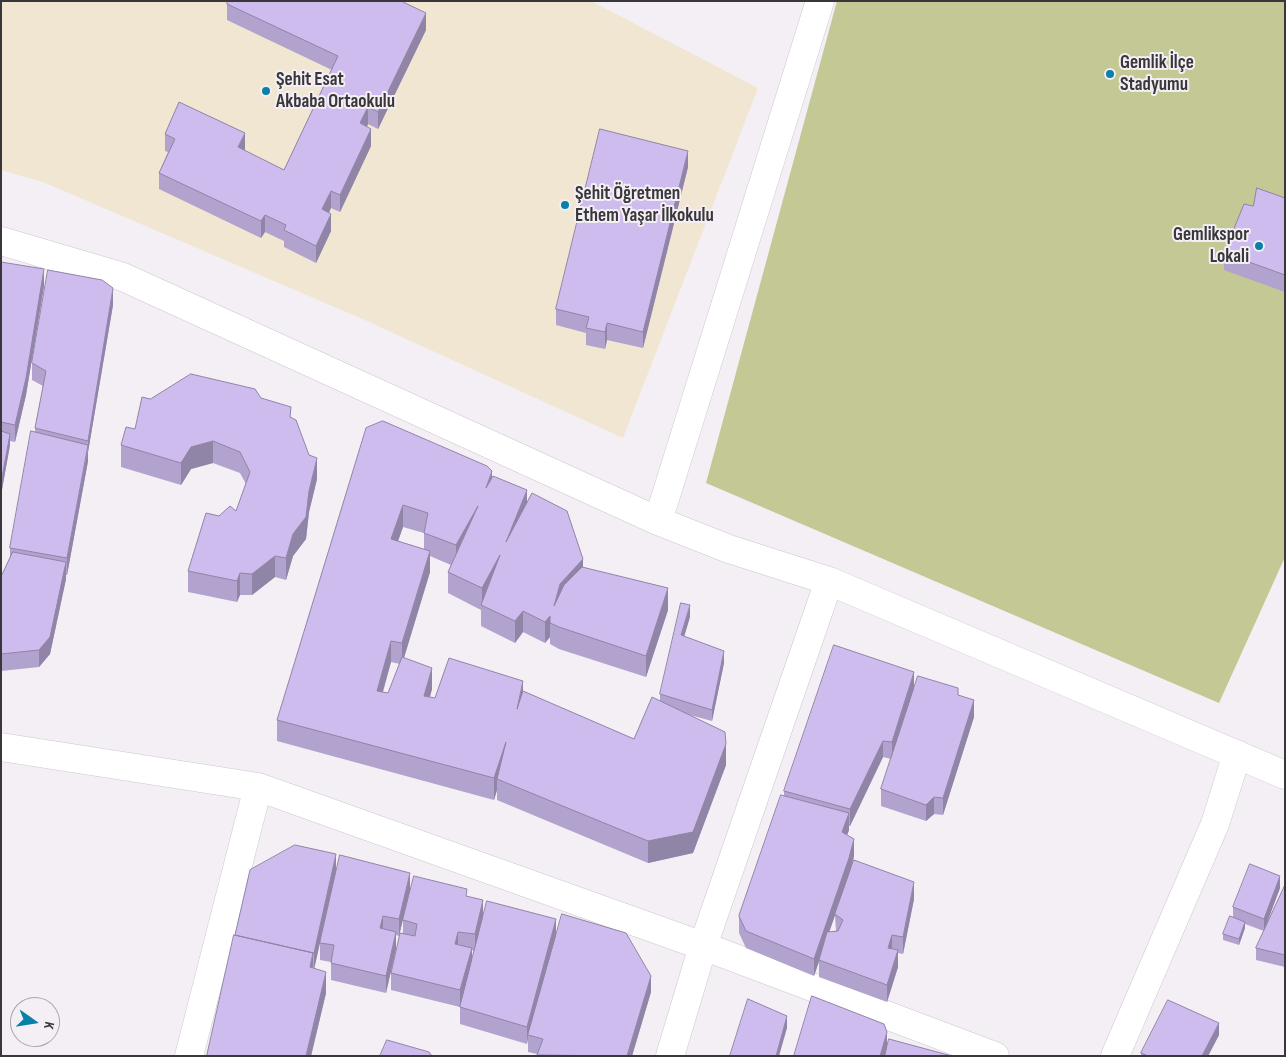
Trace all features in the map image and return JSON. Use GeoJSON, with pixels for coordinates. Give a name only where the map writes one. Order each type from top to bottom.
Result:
{"type":"FeatureCollection","features":[{"type":"Feature","properties":{"kind":"street"},"geometry":{"type":"LineString","coordinates":[[658,521],[820,1]]}},
{"type":"Feature","properties":{"kind":"street"},"geometry":{"type":"LineString","coordinates":[[1,241],[122,277],[658,521],[729,549],[829,581],[1285,775]]}},
{"type":"Feature","properties":{"kind":"street"},"geometry":{"type":"LineString","coordinates":[[670,1056],[703,946],[829,581]]}},
{"type":"Feature","properties":{"kind":"street"},"geometry":{"type":"LineString","coordinates":[[1,746],[258,787],[703,946],[988,1054]]}},
{"type":"Feature","properties":{"kind":"street"},"geometry":{"type":"LineString","coordinates":[[1115,1056],[1215,824],[1237,754]]}},
{"type":"Feature","properties":{"kind":"street"},"geometry":{"type":"LineString","coordinates":[[189,1056],[258,787]]}},
{"type":"Feature","properties":{"kind":"shaded area"},"geometry":{"type":"Polygon","coordinates":[[[1,1],[591,1],[758,88],[623,438],[367,321],[43,182],[1,170],[1,1]]]}},
{"type":"Feature","properties":{"kind":"green space"},"geometry":{"type":"Polygon","coordinates":[[[837,1],[1285,1],[1285,557],[1219,703],[706,483],[837,1]]]}},
{"type":"Feature","properties":{"kind":"building"},"geometry":{"type":"Polygon","coordinates":[[[228,1],[401,1],[426,13],[378,112],[368,107],[360,123],[371,129],[340,195],[331,191],[322,209],[331,214],[316,246],[284,230],[286,225],[265,215],[261,221],[159,173],[175,139],[165,134],[179,102],[245,133],[238,147],[284,170],[338,56],[227,4],[228,1]]]}},
{"type":"Feature","properties":{"kind":"building"},"geometry":{"type":"Polygon","coordinates":[[[600,129],[688,151],[643,332],[607,323],[605,332],[586,328],[589,317],[556,309],[600,129]]]}},
{"type":"Feature","properties":{"kind":"building","name":"Gemlikspor Lokali"},"geometry":{"type":"Polygon","coordinates":[[[1257,188],[1285,198],[1285,275],[1224,253],[1244,204],[1253,206],[1257,188]]]}},
{"type":"Feature","properties":{"kind":"building"},"geometry":{"type":"Polygon","coordinates":[[[1,262],[44,269],[26,378],[15,425],[1,422],[1,262]]]}},
{"type":"Feature","properties":{"kind":"building"},"geometry":{"type":"Polygon","coordinates":[[[48,270],[102,280],[113,288],[88,441],[35,428],[46,371],[32,363],[48,270]]]}},
{"type":"Feature","properties":{"kind":"building"},"geometry":{"type":"Polygon","coordinates":[[[191,374],[255,389],[261,398],[291,407],[290,417],[296,420],[309,455],[317,458],[309,491],[306,517],[293,534],[286,558],[275,556],[252,574],[240,573],[237,581],[188,571],[206,513],[219,516],[230,506],[236,511],[250,472],[240,452],[213,441],[191,447],[181,463],[121,445],[126,427],[135,429],[142,397],[150,399],[191,374]]]}},
{"type":"Feature","properties":{"kind":"building"},"geometry":{"type":"Polygon","coordinates":[[[383,421],[487,466],[492,471],[486,488],[493,476],[527,490],[506,542],[532,493],[567,511],[583,559],[560,584],[554,606],[564,585],[582,567],[668,588],[646,656],[559,627],[550,623],[550,616],[545,622],[523,611],[515,621],[481,605],[500,555],[482,588],[448,572],[478,506],[456,545],[424,533],[428,513],[403,505],[391,539],[430,551],[402,643],[391,641],[377,691],[388,693],[402,657],[432,668],[424,696],[435,698],[449,658],[523,681],[517,709],[523,691],[634,739],[652,697],[725,732],[726,744],[693,832],[648,841],[497,779],[506,742],[494,778],[277,720],[366,428],[383,421]]]}},
{"type":"Feature","properties":{"kind":"building"},"geometry":{"type":"Polygon","coordinates":[[[1,431],[10,434],[1,483],[1,431]]]}},
{"type":"Feature","properties":{"kind":"building"},"geometry":{"type":"Polygon","coordinates":[[[31,431],[88,445],[67,558],[10,548],[31,431]]]}},
{"type":"Feature","properties":{"kind":"building"},"geometry":{"type":"Polygon","coordinates":[[[13,552],[66,562],[50,637],[39,650],[1,654],[1,577],[13,552]]]}},
{"type":"Feature","properties":{"kind":"building"},"geometry":{"type":"Polygon","coordinates":[[[681,603],[690,605],[681,635],[724,651],[712,710],[660,694],[681,603]]]}},
{"type":"Feature","properties":{"kind":"building"},"geometry":{"type":"Polygon","coordinates":[[[834,645],[914,672],[892,742],[883,741],[850,809],[784,791],[834,645]]]}},
{"type":"Feature","properties":{"kind":"building"},"geometry":{"type":"Polygon","coordinates":[[[918,676],[958,688],[958,695],[974,700],[943,798],[934,797],[926,805],[881,789],[918,676]]]}},
{"type":"Feature","properties":{"kind":"building"},"geometry":{"type":"Polygon","coordinates":[[[781,795],[849,813],[842,832],[854,839],[814,959],[746,931],[739,916],[781,795]]]}},
{"type":"Feature","properties":{"kind":"building"},"geometry":{"type":"Polygon","coordinates":[[[295,845],[336,854],[314,953],[235,935],[250,870],[295,845]]]}},
{"type":"Feature","properties":{"kind":"building"},"geometry":{"type":"Polygon","coordinates":[[[340,855],[410,873],[399,919],[383,916],[380,928],[396,932],[386,976],[331,963],[334,945],[320,943],[340,855]]]}},
{"type":"Feature","properties":{"kind":"building"},"geometry":{"type":"Polygon","coordinates":[[[854,860],[914,882],[903,937],[892,935],[888,948],[898,950],[887,985],[819,960],[827,932],[838,931],[843,920],[835,914],[854,860]]]}},
{"type":"Feature","properties":{"kind":"building"},"geometry":{"type":"Polygon","coordinates":[[[1250,864],[1280,876],[1264,919],[1233,907],[1250,864]]]}},
{"type":"Feature","properties":{"kind":"building"},"geometry":{"type":"Polygon","coordinates":[[[414,876],[467,889],[466,896],[483,900],[475,934],[458,932],[455,944],[472,948],[460,990],[391,973],[400,933],[415,936],[417,924],[403,920],[414,876]]]}},
{"type":"Feature","properties":{"kind":"building"},"geometry":{"type":"Polygon","coordinates":[[[1285,885],[1285,955],[1256,948],[1285,885]]]}},
{"type":"Feature","properties":{"kind":"building"},"geometry":{"type":"Polygon","coordinates":[[[487,901],[556,919],[527,1027],[460,1007],[487,901]]]}},
{"type":"Feature","properties":{"kind":"building"},"geometry":{"type":"Polygon","coordinates":[[[562,914],[626,933],[651,976],[627,1056],[537,1055],[543,1039],[528,1035],[562,914]]]}},
{"type":"Feature","properties":{"kind":"building"},"geometry":{"type":"Polygon","coordinates":[[[1230,916],[1245,922],[1239,939],[1223,934],[1230,916]]]}},
{"type":"Feature","properties":{"kind":"building"},"geometry":{"type":"Polygon","coordinates":[[[234,935],[313,953],[310,967],[326,972],[306,1056],[207,1056],[234,935]]]}},
{"type":"Feature","properties":{"kind":"building"},"geometry":{"type":"Polygon","coordinates":[[[812,996],[884,1024],[887,1032],[880,1056],[794,1056],[812,996]]]}},
{"type":"Feature","properties":{"kind":"building"},"geometry":{"type":"Polygon","coordinates":[[[748,999],[787,1016],[776,1056],[730,1056],[748,999]]]}},
{"type":"Feature","properties":{"kind":"building"},"geometry":{"type":"Polygon","coordinates":[[[1168,1000],[1219,1023],[1202,1056],[1148,1056],[1141,1053],[1168,1000]]]}},
{"type":"Feature","properties":{"kind":"building"},"geometry":{"type":"Polygon","coordinates":[[[889,1039],[952,1056],[885,1056],[889,1039]]]}},
{"type":"Feature","properties":{"kind":"building"},"geometry":{"type":"Polygon","coordinates":[[[387,1040],[429,1052],[432,1056],[380,1056],[387,1040]]]}},
{"type":"Feature","properties":{"kind":"place","name":"Gemlik İlçe Stadyumu"},"geometry":{"type":"Point","coordinates":[1110,74]}},
{"type":"Feature","properties":{"kind":"place","name":"Şehit Esat Akbaba Ortaokulu"},"geometry":{"type":"Point","coordinates":[266,91]}},
{"type":"Feature","properties":{"kind":"place","name":"Şehit Öğretmen Ethem Yaşar İlkokulu"},"geometry":{"type":"Point","coordinates":[565,205]}},
{"type":"Feature","properties":{"kind":"place","name":"Gemlikspor Lokali"},"geometry":{"type":"Point","coordinates":[1259,246]}}]}
